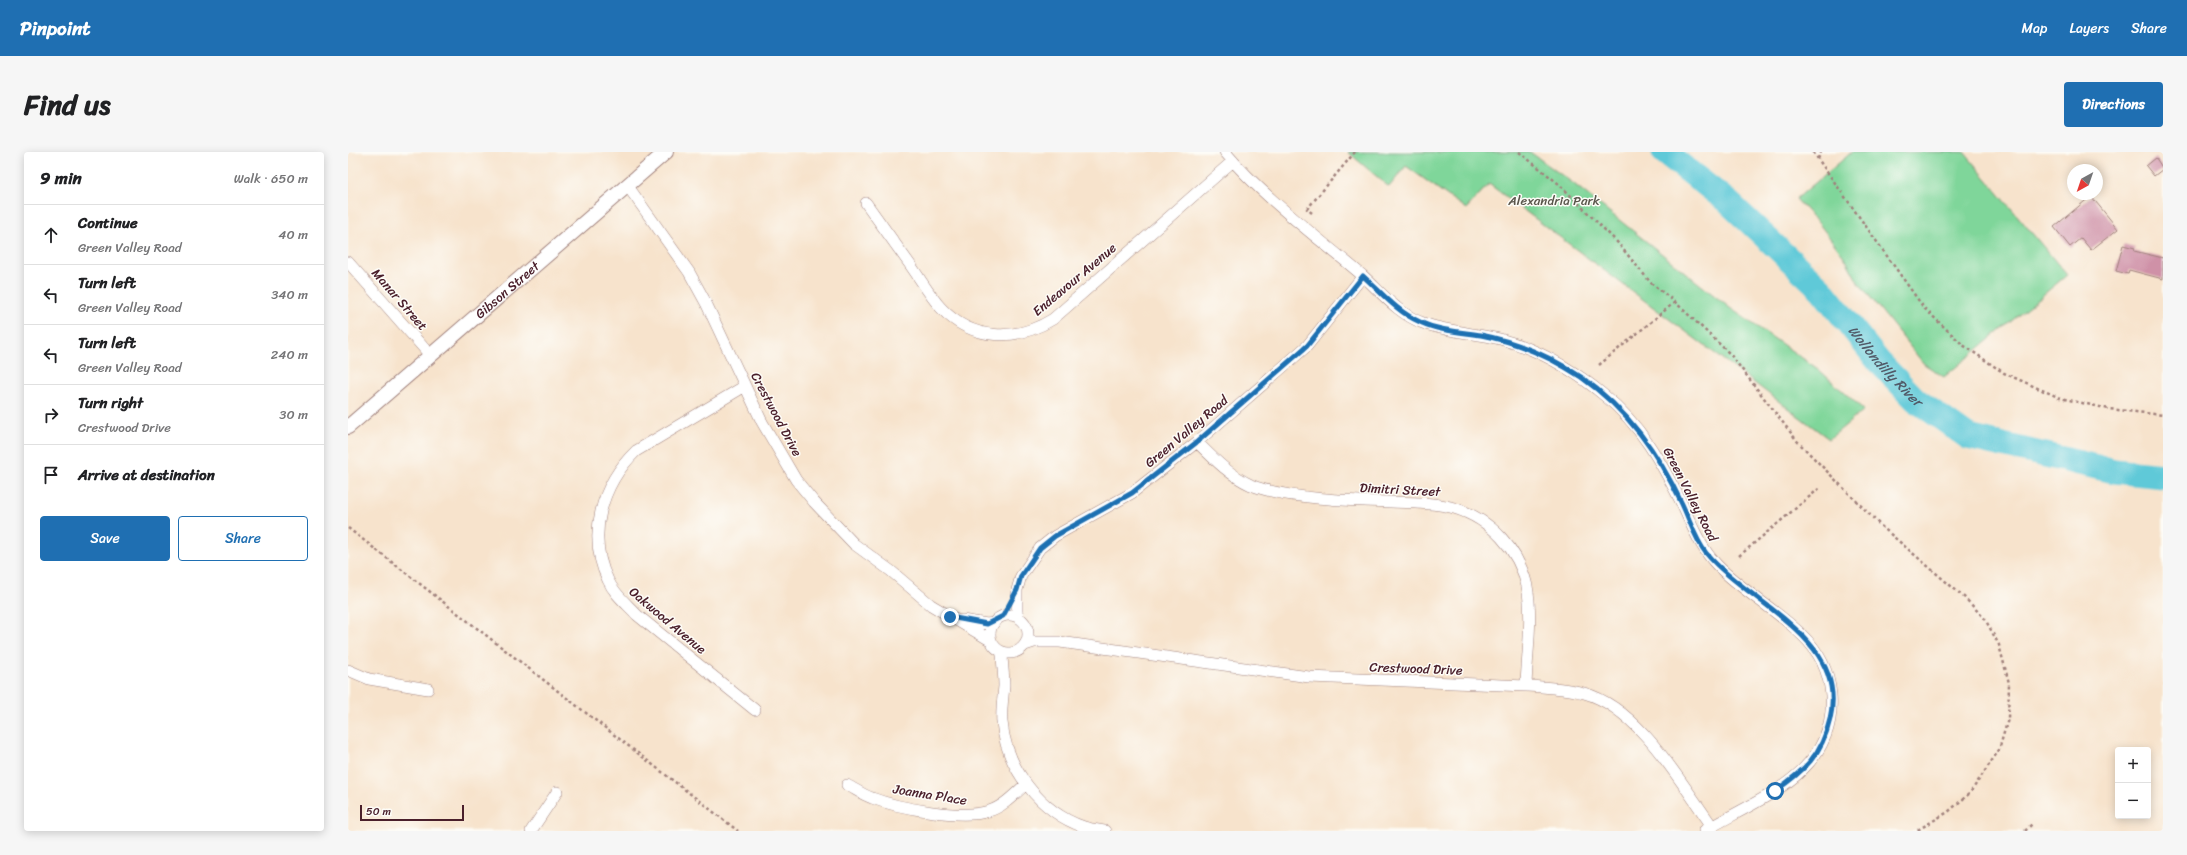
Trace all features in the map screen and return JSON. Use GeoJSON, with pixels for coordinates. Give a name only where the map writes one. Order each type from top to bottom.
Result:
{"type":"FeatureCollection","features":[{"type":"Feature","properties":{"kind":"street","name":"Gibson Street"},"geometry":{"type":"LineString","coordinates":[[348,427],[666,152]]}},
{"type":"Feature","properties":{"kind":"street","name":"Green Valley Road"},"geometry":{"type":"LineString","coordinates":[[1225,152],[1232,161],[1275,203],[1363,276],[1399,310],[1420,322],[1448,331],[1502,340],[1529,349],[1557,362],[1606,396],[1628,418],[1651,446],[1705,552],[1720,568],[1803,635],[1820,656],[1830,681],[1832,711],[1826,735],[1815,757],[1797,776],[1775,791],[1708,829]]}},
{"type":"Feature","properties":{"kind":"street","name":"Endeavour Avenue"},"geometry":{"type":"LineString","coordinates":[[866,203],[942,308],[962,324],[987,334],[1012,335],[1036,329],[1053,319],[1232,161]]}},
{"type":"Feature","properties":{"kind":"street","name":"Crestwood Drive"},"geometry":{"type":"LineString","coordinates":[[627,185],[689,272],[706,303],[762,422],[796,480],[832,523],[854,544],[891,571],[931,605],[990,640]]}},
{"type":"Feature","properties":{"kind":"street","name":"Manar Street"},"geometry":{"type":"LineString","coordinates":[[348,262],[430,355]]}},
{"type":"Feature","properties":{"kind":"street","name":"Green Valley Road"},"geometry":{"type":"LineString","coordinates":[[1019,618],[1017,612],[1017,590],[1021,576],[1028,563],[1040,548],[1050,540],[1132,493],[1197,442],[1307,346],[1363,276]]}},
{"type":"Feature","properties":{"kind":"street","name":"Oakwood Avenue"},"geometry":{"type":"LineString","coordinates":[[745,386],[636,451],[624,463],[612,479],[604,499],[598,520],[598,542],[601,561],[608,580],[620,598],[637,615],[755,710]]}},
{"type":"Feature","properties":{"kind":"street","name":"Dimitri Street"},"geometry":{"type":"LineString","coordinates":[[1197,442],[1234,476],[1251,485],[1273,492],[1362,501],[1432,503],[1455,508],[1475,517],[1491,527],[1508,544],[1520,564],[1527,587],[1529,615],[1526,686]]}},
{"type":"Feature","properties":{"kind":"street","name":"Green Valley Road"},"geometry":{"type":"LineString","coordinates":[[998,620],[1017,590]]}},
{"type":"Feature","properties":{"kind":"street"},"geometry":{"type":"LineString","coordinates":[[1014,616],[1024,622],[1027,631],[1025,645],[1015,652],[1002,652],[997,649],[990,640],[990,634],[998,620],[1014,616]]}},
{"type":"Feature","properties":{"kind":"street","name":"Crestwood Drive"},"geometry":{"type":"LineString","coordinates":[[950,617],[987,624],[998,620]]}},
{"type":"Feature","properties":{"kind":"street","name":"Crestwood Drive"},"geometry":{"type":"LineString","coordinates":[[1027,631],[1060,642]]}},
{"type":"Feature","properties":{"kind":"street","name":"Crestwood Drive"},"geometry":{"type":"LineString","coordinates":[[1025,645],[1034,642],[1060,642],[1309,677],[1561,688],[1584,693],[1608,703],[1628,717],[1646,736],[1708,829]]}},
{"type":"Feature","properties":{"kind":"street"},"geometry":{"type":"LineString","coordinates":[[1002,652],[1004,684],[1002,722],[1006,746],[1015,767],[1026,784],[1040,799],[1058,813],[1084,827],[1105,831]]}},
{"type":"Feature","properties":{"kind":"street"},"geometry":{"type":"LineString","coordinates":[[1004,684],[1015,652]]}},
{"type":"Feature","properties":{"kind":"street"},"geometry":{"type":"LineString","coordinates":[[348,670],[369,680],[428,689]]}},
{"type":"Feature","properties":{"kind":"street","name":"Joanna Place"},"geometry":{"type":"LineString","coordinates":[[847,785],[871,798],[897,805],[967,815],[990,811],[1006,802],[1026,784]]}},
{"type":"Feature","properties":{"kind":"street"},"geometry":{"type":"LineString","coordinates":[[531,831],[557,792]]}},
{"type":"Feature","properties":{"kind":"path"},"geometry":{"type":"LineString","coordinates":[[1312,213],[1307,209],[1355,152]]}},
{"type":"Feature","properties":{"kind":"path"},"geometry":{"type":"LineString","coordinates":[[1519,152],[1559,184],[1617,242],[1651,283],[1675,302],[1730,354],[1798,442],[1832,477],[1881,526],[1965,598],[1985,619],[1999,645],[2009,683],[2008,719],[1999,750],[1987,770],[1970,793],[1948,812],[1916,831]]}},
{"type":"Feature","properties":{"kind":"path"},"geometry":{"type":"LineString","coordinates":[[1813,152],[1924,308],[1962,346],[2004,373],[2060,398],[2109,409],[2163,416]]}},
{"type":"Feature","properties":{"kind":"path"},"geometry":{"type":"LineString","coordinates":[[1818,159],[1821,152]]}},
{"type":"Feature","properties":{"kind":"path"},"geometry":{"type":"LineString","coordinates":[[1599,365],[1675,302]]}},
{"type":"Feature","properties":{"kind":"path"},"geometry":{"type":"LineString","coordinates":[[1739,556],[1821,487]]}},
{"type":"Feature","properties":{"kind":"path"},"geometry":{"type":"LineString","coordinates":[[348,528],[738,831]]}},
{"type":"Feature","properties":{"kind":"path"},"geometry":{"type":"LineString","coordinates":[[2025,831],[2032,824]]}},
{"type":"Feature","properties":{"kind":"green space","name":"Alexandria Park"},"geometry":{"type":"Polygon","coordinates":[[[1348,152],[1530,152],[1574,184],[1730,308],[1818,369],[1864,410],[1829,439],[1489,184],[1466,209],[1406,166],[1389,187],[1348,152]]]}},
{"type":"Feature","properties":{"kind":"green space"},"geometry":{"type":"Polygon","coordinates":[[[1852,152],[1964,152],[2067,275],[1944,377],[1924,364],[1858,282],[1845,258],[1820,225],[1796,199],[1852,152]]]}},
{"type":"Feature","properties":{"kind":"building"},"geometry":{"type":"Polygon","coordinates":[[[2156,158],[2163,169],[2154,176],[2146,166],[2156,158]]]}},
{"type":"Feature","properties":{"kind":"building"},"geometry":{"type":"Polygon","coordinates":[[[2086,200],[2094,200],[2118,229],[2091,250],[2081,238],[2070,247],[2054,227],[2086,200]]]}},
{"type":"Feature","properties":{"kind":"building"},"geometry":{"type":"Polygon","coordinates":[[[2123,245],[2135,248],[2134,251],[2163,258],[2163,279],[2129,270],[2128,274],[2116,271],[2123,245]]]}},
{"type":"Feature","properties":{"kind":"waterway","name":"Wollondilly River"},"geometry":{"type":"LineString","coordinates":[[1664,152],[1728,202],[1821,289],[1879,362],[1916,400],[1968,437],[2114,471],[2163,476]]}},
{"type":"Feature","properties":{"kind":"route"},"geometry":{"type":"LineString","coordinates":[[950,617],[987,624],[994,623],[1003,616],[1017,590],[1021,576],[1028,563],[1040,548],[1055,536],[1075,524],[1132,493],[1197,442],[1307,346],[1326,325],[1363,276],[1399,310],[1420,322],[1448,331],[1502,340],[1529,349],[1557,362],[1581,377],[1606,396],[1628,418],[1651,446],[1683,505],[1694,532],[1705,552],[1720,568],[1803,635],[1820,656],[1830,681],[1832,711],[1826,735],[1815,757],[1797,776],[1775,791]]}}]}
